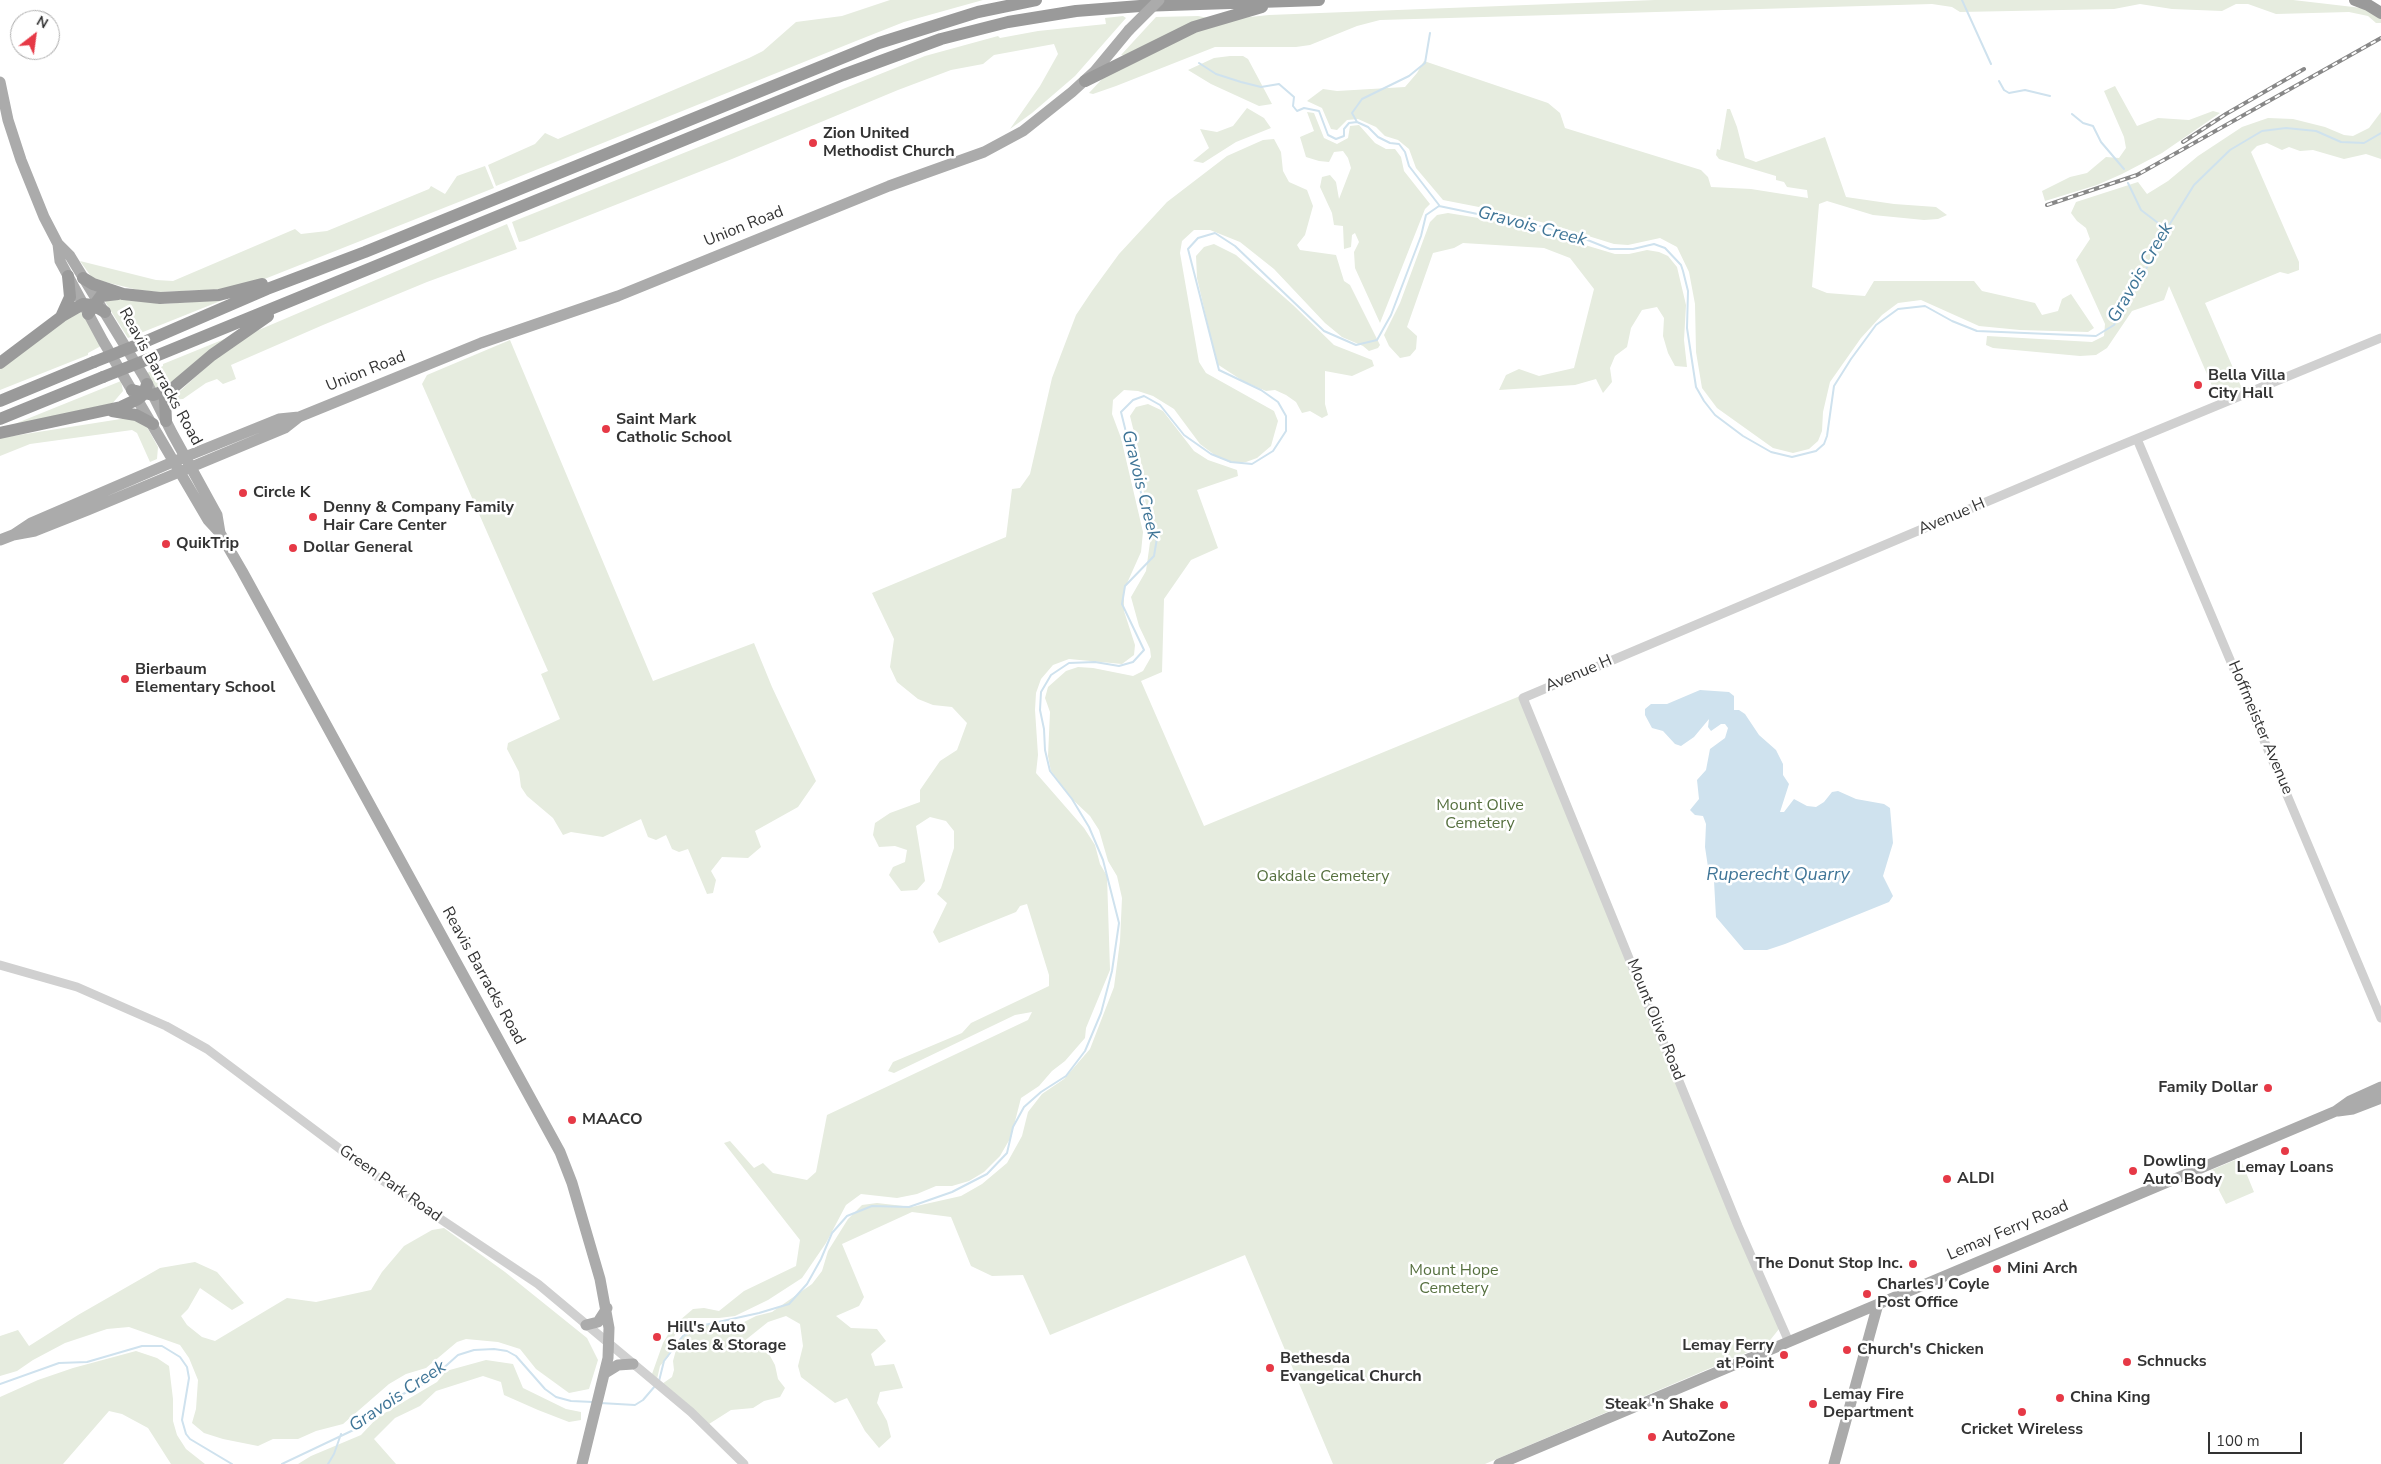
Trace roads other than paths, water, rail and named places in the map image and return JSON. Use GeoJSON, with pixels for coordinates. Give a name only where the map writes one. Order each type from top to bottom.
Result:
{"type":"FeatureCollection","features":[{"type":"Feature","properties":{"kind":"highway"},"geometry":{"type":"LineString","coordinates":[[0,401],[298,277],[365,252],[878,43],[970,14],[1036,0]]}},
{"type":"Feature","properties":{"kind":"highway"},"geometry":{"type":"LineString","coordinates":[[0,419],[875,62],[941,39],[1008,22],[1076,11],[1140,6],[1320,0]]}},
{"type":"Feature","properties":{"kind":"highway"},"geometry":{"type":"LineString","coordinates":[[2355,0],[2368,4],[2381,13]]}},
{"type":"Feature","properties":{"kind":"highway"},"geometry":{"type":"LineString","coordinates":[[1085,81],[1194,27],[1283,1]]}},
{"type":"Feature","properties":{"kind":"highway"},"geometry":{"type":"LineString","coordinates":[[61,316],[70,297],[68,276]]}},
{"type":"Feature","properties":{"kind":"highway"},"geometry":{"type":"LineString","coordinates":[[0,363],[61,316],[90,305],[106,294],[160,298],[195,298],[243,290],[281,277],[298,277]]}},
{"type":"Feature","properties":{"kind":"highway"},"geometry":{"type":"LineString","coordinates":[[83,278],[93,284],[123,294]]}},
{"type":"Feature","properties":{"kind":"highway"},"geometry":{"type":"LineString","coordinates":[[110,410],[136,415],[160,423],[165,400],[173,388],[212,355],[289,302]]}},
{"type":"Feature","properties":{"kind":"highway"},"geometry":{"type":"LineString","coordinates":[[90,305],[105,312]]}},
{"type":"Feature","properties":{"kind":"highway"},"geometry":{"type":"LineString","coordinates":[[0,434],[110,410],[143,392],[173,388]]}},
{"type":"Feature","properties":{"kind":"main road","name":"Union Road"},"geometry":{"type":"LineString","coordinates":[[0,540],[13,535],[35,531],[279,419],[299,417],[481,343],[618,296],[889,186],[984,152],[1029,127],[1085,81],[1129,30],[1159,0]]}},
{"type":"Feature","properties":{"kind":"main road"},"geometry":{"type":"LineString","coordinates":[[2377,0],[2381,8]]}},
{"type":"Feature","properties":{"kind":"main road","name":"Reavis Barracks Road"},"geometry":{"type":"LineString","coordinates":[[0,82],[8,120],[34,195],[58,244],[70,256],[83,278],[90,305]]}},
{"type":"Feature","properties":{"kind":"main road","name":"Reavis Barracks Road"},"geometry":{"type":"LineString","coordinates":[[58,244],[60,261],[68,276],[90,305],[143,392],[183,464],[217,515],[220,533],[556,1143],[572,1183],[607,1308],[610,1344],[582,1464]]}},
{"type":"Feature","properties":{"kind":"main road","name":"Reavis Barracks Road"},"geometry":{"type":"LineString","coordinates":[[105,312],[143,392]]}},
{"type":"Feature","properties":{"kind":"main road","name":"Reavis Barracks Road"},"geometry":{"type":"LineString","coordinates":[[160,423],[164,442],[183,464]]}},
{"type":"Feature","properties":{"kind":"main road"},"geometry":{"type":"LineString","coordinates":[[154,470],[162,458],[164,442]]}},
{"type":"Feature","properties":{"kind":"main road","name":"Union Road"},"geometry":{"type":"LineString","coordinates":[[13,535],[31,523],[154,470],[183,464]]}},
{"type":"Feature","properties":{"kind":"main road","name":"Lemay Ferry Road"},"geometry":{"type":"LineString","coordinates":[[1499,1464],[2336,1111],[2350,1101],[2381,1087]]}},
{"type":"Feature","properties":{"kind":"main road","name":"Lemay Ferry Road"},"geometry":{"type":"LineString","coordinates":[[2336,1111],[2353,1109],[2381,1098]]}},
{"type":"Feature","properties":{"kind":"main road"},"geometry":{"type":"LineString","coordinates":[[1834,1464],[1878,1304]]}},
{"type":"Feature","properties":{"kind":"main road"},"geometry":{"type":"LineString","coordinates":[[586,1325],[596,1323],[607,1308]]}},
{"type":"Feature","properties":{"kind":"main road"},"geometry":{"type":"LineString","coordinates":[[604,1375],[618,1365],[633,1364]]}},
{"type":"Feature","properties":{"kind":"street","name":"Avenue H"},"geometry":{"type":"LineString","coordinates":[[1523,698],[2381,338]]}},
{"type":"Feature","properties":{"kind":"street","name":"Hoffmeister Avenue"},"geometry":{"type":"LineString","coordinates":[[2137,439],[2381,1018]]}},
{"type":"Feature","properties":{"kind":"street","name":"Mount Olive Road"},"geometry":{"type":"LineString","coordinates":[[1523,698],[1738,1226],[1789,1342]]}},
{"type":"Feature","properties":{"kind":"street","name":"Green Park Road"},"geometry":{"type":"LineString","coordinates":[[0,965],[77,987],[195,1041],[398,1192],[522,1272],[662,1388],[715,1434],[744,1464]]}},
{"type":"Feature","properties":{"kind":"water","name":"Ruperecht Quarry"},"geometry":{"type":"Polygon","coordinates":[[[1700,690],[1729,692],[1734,696],[1734,710],[1739,710],[1745,714],[1759,735],[1776,750],[1783,764],[1783,775],[1789,784],[1780,812],[1784,812],[1794,799],[1807,806],[1816,807],[1824,802],[1832,792],[1838,791],[1856,799],[1884,804],[1890,808],[1893,843],[1883,876],[1893,896],[1889,902],[1767,950],[1744,950],[1716,917],[1714,881],[1708,867],[1705,847],[1706,824],[1703,816],[1695,815],[1690,810],[1699,799],[1697,780],[1706,770],[1710,749],[1725,738],[1728,728],[1725,724],[1721,724],[1711,731],[1708,727],[1709,719],[1694,737],[1681,746],[1675,744],[1663,731],[1652,728],[1645,715],[1645,709],[1651,704],[1667,704],[1700,690]]]}},
{"type":"Feature","properties":{"kind":"waterway"},"geometry":{"type":"LineString","coordinates":[[1962,0],[1991,64]]}},
{"type":"Feature","properties":{"kind":"waterway"},"geometry":{"type":"LineString","coordinates":[[1357,122],[1352,113],[1362,99],[1409,76],[1425,63],[1430,33]]}},
{"type":"Feature","properties":{"kind":"waterway"},"geometry":{"type":"LineString","coordinates":[[1199,63],[1216,74],[1241,82],[1261,87],[1279,84],[1294,97],[1293,106],[1297,111],[1304,108],[1319,111],[1328,135],[1336,139],[1344,136],[1344,129],[1349,123],[1357,122],[1368,127],[1378,137],[1390,143],[1399,144],[1405,152],[1409,166],[1439,205]]}},
{"type":"Feature","properties":{"kind":"waterway"},"geometry":{"type":"LineString","coordinates":[[1999,81],[2004,90],[2009,93],[2025,90],[2050,96]]}},
{"type":"Feature","properties":{"kind":"waterway"},"geometry":{"type":"LineString","coordinates":[[2072,114],[2083,123],[2093,126],[2101,142],[2124,169]]}},
{"type":"Feature","properties":{"kind":"waterway","name":"Gravois Creek"},"geometry":{"type":"LineString","coordinates":[[659,1381],[664,1361],[683,1336],[700,1326],[759,1313],[789,1304],[807,1284],[821,1259],[832,1233],[847,1216],[872,1206],[909,1207],[952,1192],[987,1174],[1007,1153],[1013,1127],[1024,1107],[1041,1092],[1066,1076],[1085,1051],[1101,1013],[1112,971],[1119,923],[1103,860],[1089,827],[1072,799],[1050,771],[1045,750],[1044,729],[1040,710],[1041,692],[1051,675],[1069,663],[1095,662],[1119,666],[1133,662],[1144,650],[1122,604],[1125,586],[1154,556],[1157,538],[1147,517],[1121,412],[1133,400],[1144,396],[1160,405],[1184,435],[1211,454],[1231,462],[1252,464],[1273,451],[1286,431],[1286,416],[1278,402],[1261,390],[1219,370],[1188,249],[1198,238],[1215,233],[1235,246],[1324,331],[1356,345],[1377,340],[1391,315],[1421,236],[1426,215],[1439,206],[1492,217],[1515,219],[1585,239],[1610,249],[1633,249],[1654,244],[1665,248],[1681,265],[1683,271],[1688,291],[1687,328],[1696,387],[1704,401],[1715,415],[1743,436],[1771,452],[1792,457],[1816,451],[1824,444],[1827,436],[1834,386],[1876,325],[1898,309],[1925,306],[1952,321],[1977,331],[2096,336],[2114,325],[2136,289],[2163,235],[2194,185],[2230,150],[2262,131],[2286,128],[2316,131],[2341,142],[2364,143],[2381,133]]}},
{"type":"Feature","properties":{"kind":"waterway"},"geometry":{"type":"LineString","coordinates":[[2128,183],[2141,210],[2166,229]]}},
{"type":"Feature","properties":{"kind":"waterway","name":"Gravois Creek"},"geometry":{"type":"LineString","coordinates":[[0,1384],[59,1363],[87,1362],[142,1346],[162,1346],[180,1357],[187,1367],[189,1378],[182,1420],[186,1434],[190,1439],[232,1464]]}},
{"type":"Feature","properties":{"kind":"waterway","name":"Gravois Creek"},"geometry":{"type":"LineString","coordinates":[[282,1464],[364,1425],[385,1403],[429,1381],[458,1355],[474,1350],[494,1349],[507,1351],[516,1356],[545,1389],[556,1397],[571,1401],[593,1402]]}},
{"type":"Feature","properties":{"kind":"waterway","name":"Gravois Creek"},"geometry":{"type":"LineString","coordinates":[[600,1403],[635,1405],[643,1400],[655,1386]]}},
{"type":"Feature","properties":{"kind":"waterway"},"geometry":{"type":"LineString","coordinates":[[328,1464],[334,1454],[341,1434]]}},
{"type":"Feature","properties":{"kind":"railway"},"geometry":{"type":"LineString","coordinates":[[2047,205],[2137,175],[2381,38]]}},
{"type":"Feature","properties":{"kind":"railway"},"geometry":{"type":"LineString","coordinates":[[2183,142],[2226,114],[2304,69]]}},
{"type":"Feature","properties":{"kind":"place","name":"Zion United Methodist Church"},"geometry":{"type":"Point","coordinates":[813,143]}},
{"type":"Feature","properties":{"kind":"place","name":"Bella Villa City Hall"},"geometry":{"type":"Point","coordinates":[2198,385]}},
{"type":"Feature","properties":{"kind":"place","name":"Saint Mark Catholic School"},"geometry":{"type":"Point","coordinates":[606,429]}},
{"type":"Feature","properties":{"kind":"place","name":"Circle K"},"geometry":{"type":"Point","coordinates":[243,493]}},
{"type":"Feature","properties":{"kind":"place","name":"Denny & Company Family Hair Care Center"},"geometry":{"type":"Point","coordinates":[313,517]}},
{"type":"Feature","properties":{"kind":"place","name":"QuikTrip"},"geometry":{"type":"Point","coordinates":[166,544]}},
{"type":"Feature","properties":{"kind":"place","name":"Dollar General"},"geometry":{"type":"Point","coordinates":[293,548]}},
{"type":"Feature","properties":{"kind":"place","name":"Bierbaum Elementary School"},"geometry":{"type":"Point","coordinates":[125,679]}},
{"type":"Feature","properties":{"kind":"place","name":"Family Dollar"},"geometry":{"type":"Point","coordinates":[2268,1088]}},
{"type":"Feature","properties":{"kind":"place","name":"MAACO"},"geometry":{"type":"Point","coordinates":[572,1120]}},
{"type":"Feature","properties":{"kind":"place","name":"Lemay Loans"},"geometry":{"type":"Point","coordinates":[2285,1151]}},
{"type":"Feature","properties":{"kind":"place","name":"Dowling Auto Body"},"geometry":{"type":"Point","coordinates":[2133,1171]}},
{"type":"Feature","properties":{"kind":"place","name":"ALDI"},"geometry":{"type":"Point","coordinates":[1947,1179]}},
{"type":"Feature","properties":{"kind":"place","name":"The Donut Stop Inc."},"geometry":{"type":"Point","coordinates":[1913,1264]}},
{"type":"Feature","properties":{"kind":"place","name":"Mini Arch"},"geometry":{"type":"Point","coordinates":[1997,1269]}},
{"type":"Feature","properties":{"kind":"place","name":"Charles J Coyle Post Office"},"geometry":{"type":"Point","coordinates":[1867,1294]}},
{"type":"Feature","properties":{"kind":"place","name":"Hill's Auto Sales & Storage"},"geometry":{"type":"Point","coordinates":[657,1337]}},
{"type":"Feature","properties":{"kind":"place","name":"Church's Chicken"},"geometry":{"type":"Point","coordinates":[1847,1350]}},
{"type":"Feature","properties":{"kind":"place","name":"Lemay Ferry at Point"},"geometry":{"type":"Point","coordinates":[1784,1355]}},
{"type":"Feature","properties":{"kind":"place","name":"Schnucks"},"geometry":{"type":"Point","coordinates":[2127,1362]}},
{"type":"Feature","properties":{"kind":"place","name":"Bethesda Evangelical Church"},"geometry":{"type":"Point","coordinates":[1270,1368]}},
{"type":"Feature","properties":{"kind":"place","name":"China King"},"geometry":{"type":"Point","coordinates":[2060,1398]}},
{"type":"Feature","properties":{"kind":"place","name":"Lemay Fire Department"},"geometry":{"type":"Point","coordinates":[1813,1404]}},
{"type":"Feature","properties":{"kind":"place","name":"Steak 'n Shake"},"geometry":{"type":"Point","coordinates":[1724,1405]}},
{"type":"Feature","properties":{"kind":"place","name":"Cricket Wireless"},"geometry":{"type":"Point","coordinates":[2022,1412]}},
{"type":"Feature","properties":{"kind":"place","name":"AutoZone"},"geometry":{"type":"Point","coordinates":[1652,1437]}},
{"type":"Feature","properties":{"kind":"park label","name":"Mount Olive Cemetery"},"geometry":{"type":"Point","coordinates":[1480,815]}},
{"type":"Feature","properties":{"kind":"park label","name":"Oakdale Cemetery"},"geometry":{"type":"Point","coordinates":[1323,877]}},
{"type":"Feature","properties":{"kind":"park label","name":"Mount Hope Cemetery"},"geometry":{"type":"Point","coordinates":[1454,1280]}}]}
